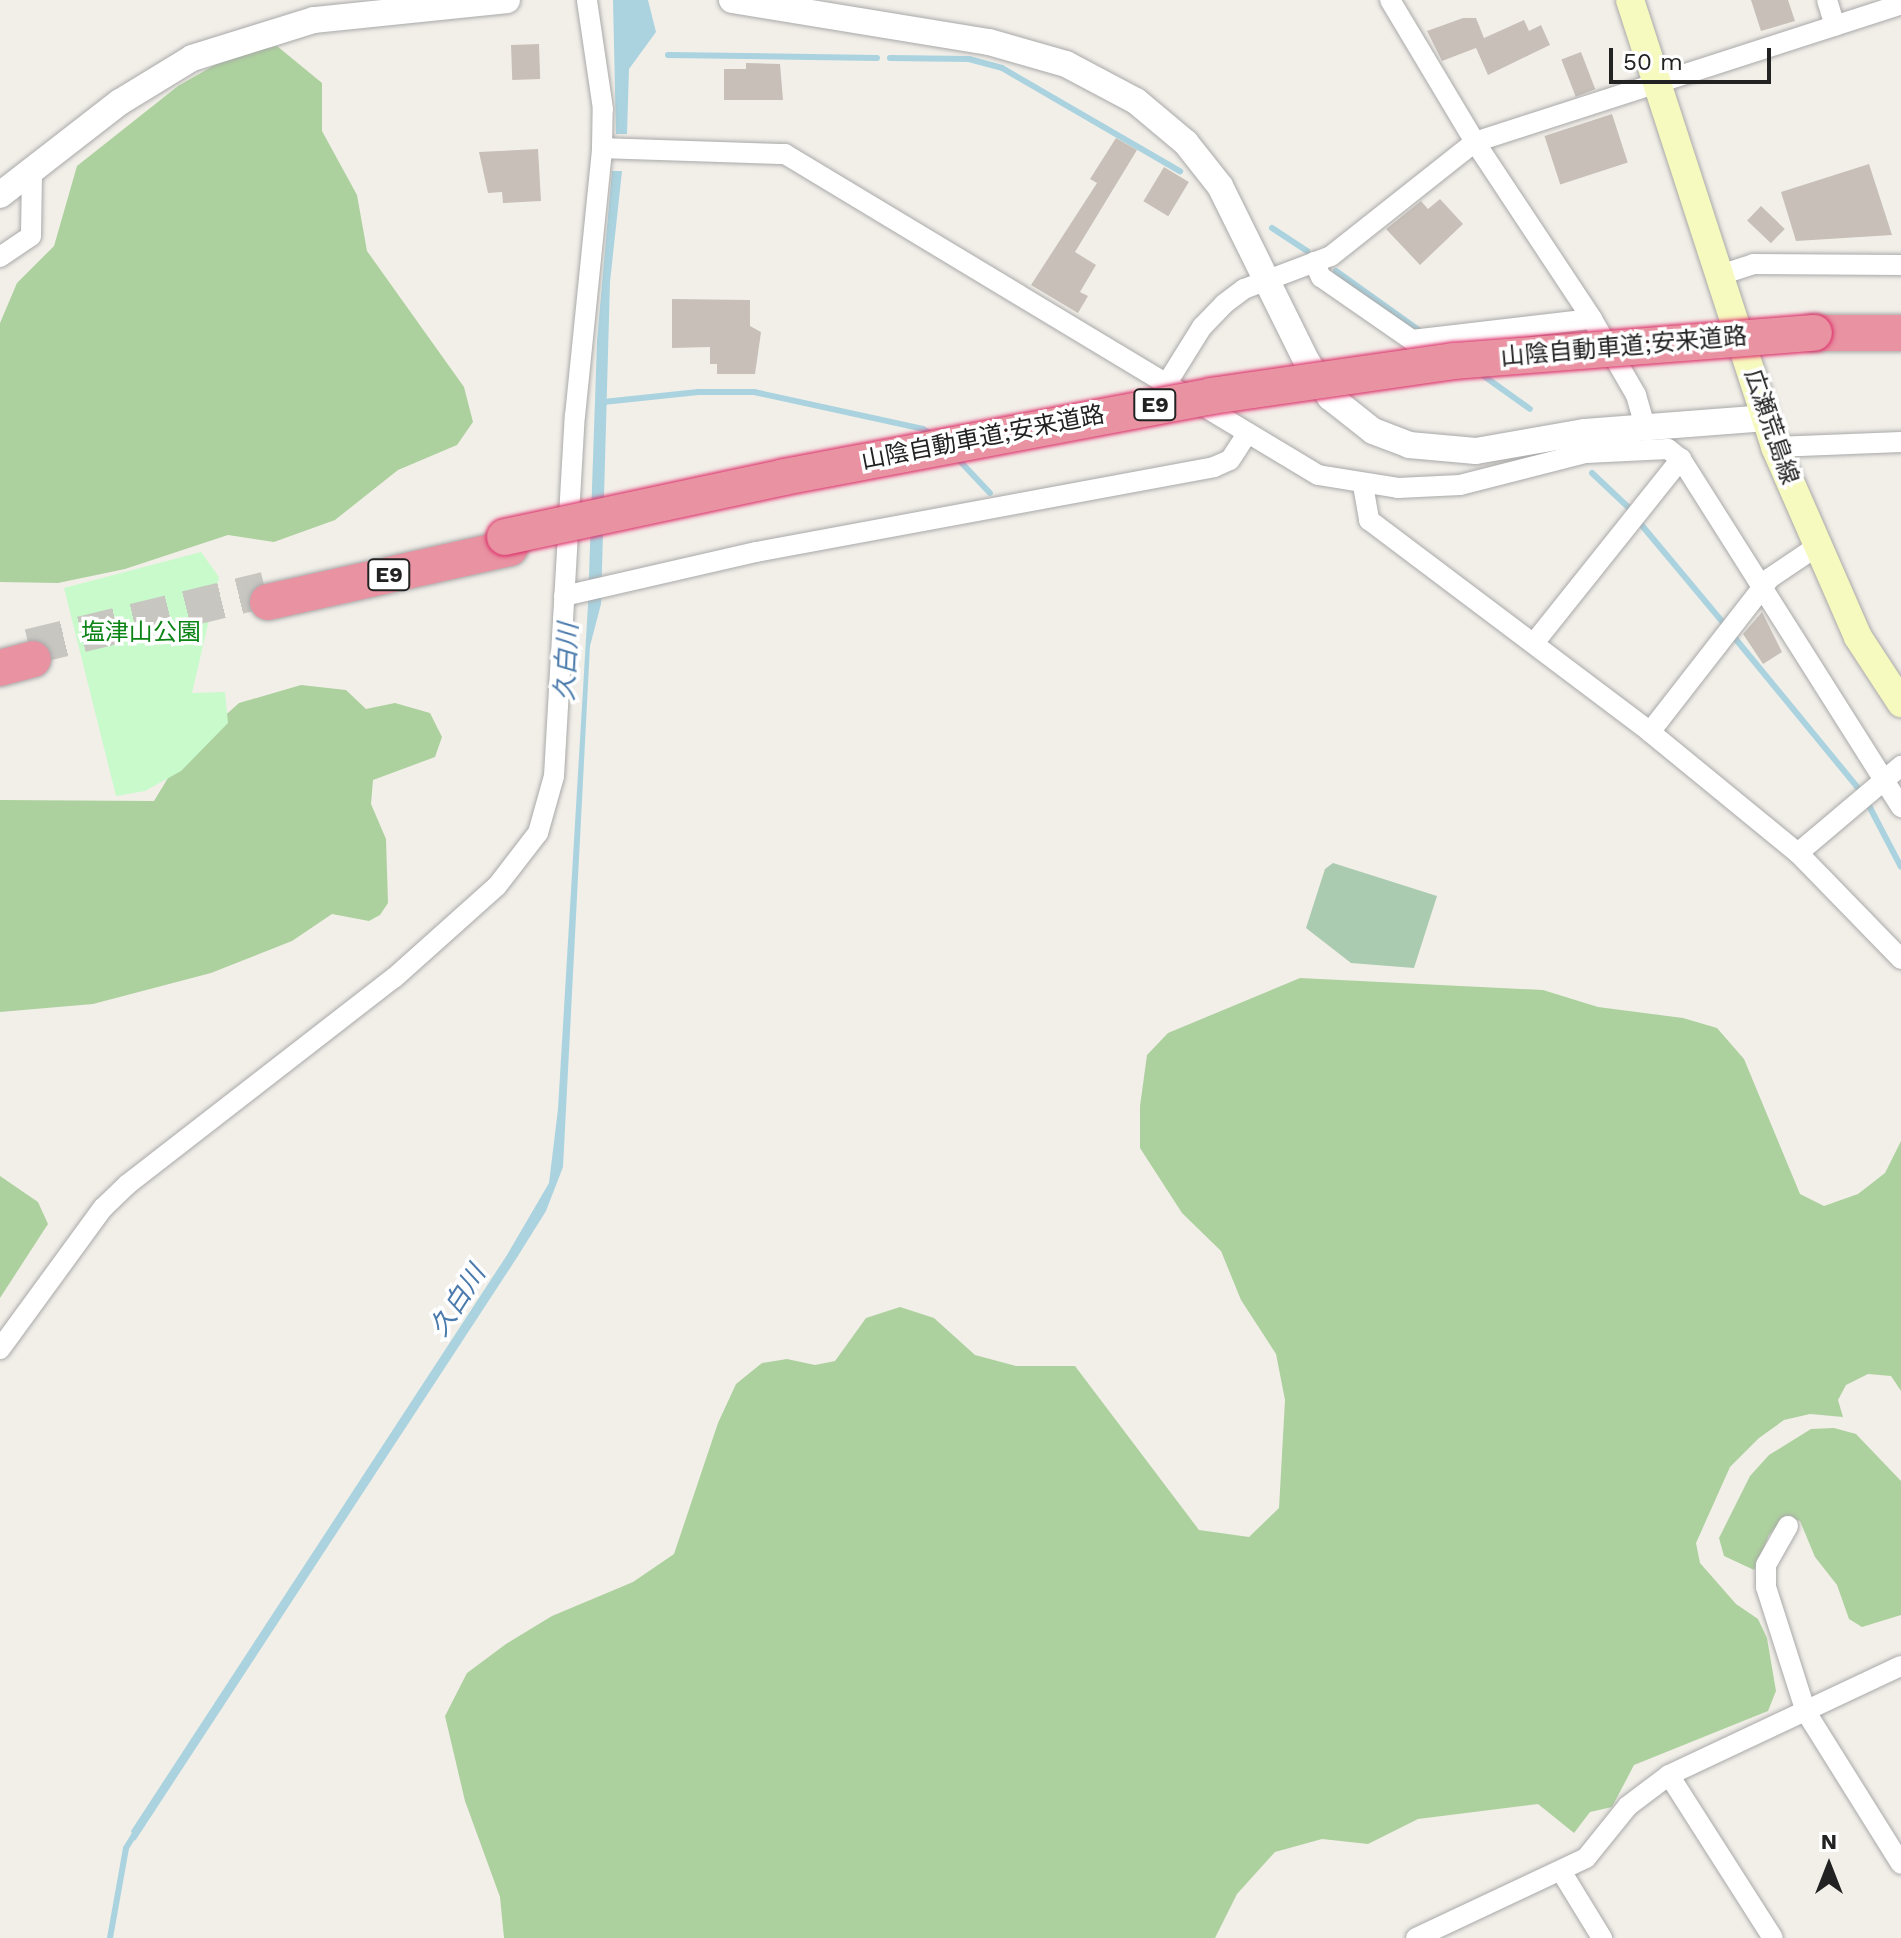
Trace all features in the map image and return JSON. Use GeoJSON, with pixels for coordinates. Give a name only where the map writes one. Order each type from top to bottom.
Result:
{"type":"FeatureCollection","features":[{"type":"Feature","properties":{"kind":"highway","name":"山陰自動車道;安来道路"},"geometry":{"type":"LineString","coordinates":[[266,596],[799,474],[1211,396],[1485,358],[1901,333]]}},
{"type":"Feature","properties":{"kind":"highway","name":"山陰自動車道;安来道路"},"geometry":{"type":"LineString","coordinates":[[1814,339],[1901,343]]}},
{"type":"Feature","properties":{"kind":"main road","name":"広瀬荒島線"},"geometry":{"type":"LineString","coordinates":[[1630,0],[1775,447],[1816,547],[1858,637],[1901,703]]}},
{"type":"Feature","properties":{"kind":"street"},"geometry":{"type":"LineString","coordinates":[[0,195],[132,94],[192,58],[253,36],[314,20],[507,0]]}},
{"type":"Feature","properties":{"kind":"street"},"geometry":{"type":"LineString","coordinates":[[0,1349],[103,1208],[128,1184],[394,978],[497,886],[538,833],[554,776],[575,416],[602,148],[602,95],[587,0]]}},
{"type":"Feature","properties":{"kind":"street"},"geometry":{"type":"LineString","coordinates":[[732,0],[989,42],[1088,73],[1147,109],[1194,153],[1238,215],[1288,329],[1330,397],[1385,436],[1409,445],[1476,451],[1645,426],[1766,418]]}},
{"type":"Feature","properties":{"kind":"street"},"geometry":{"type":"LineString","coordinates":[[1390,0],[1475,142],[1592,319],[1636,395],[1645,426]]}},
{"type":"Feature","properties":{"kind":"street"},"geometry":{"type":"LineString","coordinates":[[1827,0],[1835,26]]}},
{"type":"Feature","properties":{"kind":"street"},"geometry":{"type":"LineString","coordinates":[[1167,383],[1202,327],[1224,304],[1268,280],[1314,262],[1369,230],[1475,142],[1901,4]]}},
{"type":"Feature","properties":{"kind":"street"},"geometry":{"type":"LineString","coordinates":[[602,148],[785,154],[1318,475],[1363,485],[1460,485],[1586,453],[1650,447],[1668,449],[1681,459],[1901,807]]}},
{"type":"Feature","properties":{"kind":"street"},"geometry":{"type":"LineString","coordinates":[[0,257],[31,236],[32,170]]}},
{"type":"Feature","properties":{"kind":"street"},"geometry":{"type":"LineString","coordinates":[[1314,262],[1321,277],[1412,340],[1592,319]]}},
{"type":"Feature","properties":{"kind":"street"},"geometry":{"type":"LineString","coordinates":[[1720,275],[1753,264],[1901,265]]}},
{"type":"Feature","properties":{"kind":"street"},"geometry":{"type":"LineString","coordinates":[[564,596],[756,552],[1214,467],[1230,460],[1247,434]]}},
{"type":"Feature","properties":{"kind":"street"},"geometry":{"type":"LineString","coordinates":[[1775,447],[1901,442]]}},
{"type":"Feature","properties":{"kind":"street"},"geometry":{"type":"LineString","coordinates":[[1534,643],[1681,459]]}},
{"type":"Feature","properties":{"kind":"street"},"geometry":{"type":"LineString","coordinates":[[1363,485],[1369,520],[1650,732],[1798,853],[1899,953]]}},
{"type":"Feature","properties":{"kind":"street"},"geometry":{"type":"LineString","coordinates":[[1650,732],[1770,578],[1816,547]]}},
{"type":"Feature","properties":{"kind":"street"},"geometry":{"type":"LineString","coordinates":[[1798,853],[1901,766]]}},
{"type":"Feature","properties":{"kind":"street"},"geometry":{"type":"LineString","coordinates":[[1788,1526],[1766,1565],[1766,1587],[1806,1712],[1901,1864]]}},
{"type":"Feature","properties":{"kind":"street"},"geometry":{"type":"LineString","coordinates":[[1416,1938],[1561,1871],[1599,1847],[1628,1806],[1669,1775],[1901,1666]]}},
{"type":"Feature","properties":{"kind":"street"},"geometry":{"type":"LineString","coordinates":[[1669,1775],[1773,1938]]}},
{"type":"Feature","properties":{"kind":"street"},"geometry":{"type":"LineString","coordinates":[[1561,1871],[1602,1938]]}},
{"type":"Feature","properties":{"kind":"green space"},"geometry":{"type":"Polygon","coordinates":[[[277,46],[322,83],[322,131],[357,195],[367,251],[464,387],[473,422],[457,445],[398,470],[335,520],[274,542],[228,535],[125,569],[58,583],[0,582],[0,323],[17,283],[54,246],[77,166],[178,86],[227,58],[277,46]]]}},
{"type":"Feature","properties":{"kind":"green space","name":"塩津山公園"},"geometry":{"type":"Polygon","coordinates":[[[201,552],[219,577],[192,693],[225,692],[228,723],[181,771],[145,791],[116,796],[64,588],[201,552]]]}},
{"type":"Feature","properties":{"kind":"green space"},"geometry":{"type":"Polygon","coordinates":[[[301,685],[346,690],[366,709],[395,703],[430,713],[442,737],[435,757],[373,780],[371,804],[386,839],[388,903],[380,915],[369,921],[332,914],[292,941],[211,973],[93,1004],[0,1012],[0,800],[154,801],[183,753],[239,703],[301,685]]]}},
{"type":"Feature","properties":{"kind":"green space"},"geometry":{"type":"Polygon","coordinates":[[[1333,863],[1437,896],[1414,968],[1351,963],[1306,928],[1325,869],[1333,863]]]}},
{"type":"Feature","properties":{"kind":"green space"},"geometry":{"type":"Polygon","coordinates":[[[1300,978],[1543,990],[1598,1007],[1683,1018],[1717,1028],[1744,1059],[1800,1194],[1824,1206],[1858,1194],[1885,1173],[1901,1141],[1901,1391],[1891,1376],[1868,1374],[1846,1385],[1838,1400],[1843,1417],[1810,1414],[1784,1420],[1759,1438],[1730,1467],[1696,1543],[1700,1563],[1736,1604],[1758,1619],[1767,1638],[1776,1691],[1768,1711],[1634,1765],[1612,1807],[1590,1812],[1574,1833],[1538,1804],[1418,1819],[1368,1844],[1322,1839],[1275,1852],[1237,1894],[1215,1938],[504,1938],[500,1897],[465,1801],[445,1716],[467,1673],[506,1644],[552,1616],[633,1582],[674,1554],[718,1423],[736,1384],[762,1363],[787,1359],[815,1365],[835,1361],[866,1318],[900,1307],[934,1318],[975,1355],[1016,1366],[1075,1366],[1199,1530],[1249,1537],[1279,1508],[1285,1400],[1276,1354],[1241,1300],[1221,1251],[1182,1213],[1140,1148],[1140,1106],[1147,1055],[1168,1033],[1300,978]]]}},
{"type":"Feature","properties":{"kind":"green space"},"geometry":{"type":"Polygon","coordinates":[[[0,1176],[38,1202],[48,1224],[0,1298],[0,1176]]]}},
{"type":"Feature","properties":{"kind":"green space"},"geometry":{"type":"Polygon","coordinates":[[[1834,1428],[1856,1434],[1901,1481],[1901,1615],[1862,1627],[1849,1619],[1837,1585],[1815,1557],[1800,1521],[1785,1516],[1769,1535],[1754,1570],[1724,1556],[1719,1538],[1750,1476],[1769,1455],[1811,1429],[1834,1428]]]}},
{"type":"Feature","properties":{"kind":"water"},"geometry":{"type":"Polygon","coordinates":[[[613,0],[648,0],[656,32],[629,69],[627,134],[616,134],[613,0]]]}},
{"type":"Feature","properties":{"kind":"water"},"geometry":{"type":"Polygon","coordinates":[[[612,171],[622,171],[610,282],[601,604],[590,646],[563,1167],[546,1211],[516,1259],[135,1841],[131,1831],[507,1255],[549,1183],[558,1109],[588,605],[597,341],[612,171]]]}},
{"type":"Feature","properties":{"kind":"building"},"geometry":{"type":"Polygon","coordinates":[[[1751,0],[1788,0],[1795,21],[1761,31],[1751,0]]]}},
{"type":"Feature","properties":{"kind":"building"},"geometry":{"type":"Polygon","coordinates":[[[1463,18],[1476,18],[1484,38],[1524,20],[1529,31],[1541,25],[1550,45],[1488,75],[1476,48],[1442,61],[1427,31],[1463,18]]]}},
{"type":"Feature","properties":{"kind":"building"},"geometry":{"type":"Polygon","coordinates":[[[539,44],[540,79],[512,80],[511,45],[539,44]]]}},
{"type":"Feature","properties":{"kind":"building"},"geometry":{"type":"Polygon","coordinates":[[[1581,52],[1595,89],[1576,97],[1561,60],[1581,52]]]}},
{"type":"Feature","properties":{"kind":"building"},"geometry":{"type":"Polygon","coordinates":[[[746,63],[780,64],[783,100],[724,100],[724,69],[746,69],[746,63]]]}},
{"type":"Feature","properties":{"kind":"building"},"geometry":{"type":"Polygon","coordinates":[[[1612,114],[1628,163],[1560,184],[1544,136],[1612,114]]]}},
{"type":"Feature","properties":{"kind":"building"},"geometry":{"type":"Polygon","coordinates":[[[1116,138],[1137,150],[1075,252],[1096,265],[1080,292],[1088,296],[1078,313],[1031,285],[1097,183],[1090,179],[1116,138]]]}},
{"type":"Feature","properties":{"kind":"building"},"geometry":{"type":"Polygon","coordinates":[[[538,149],[541,201],[503,203],[502,192],[488,193],[479,152],[538,149]]]}},
{"type":"Feature","properties":{"kind":"building"},"geometry":{"type":"Polygon","coordinates":[[[1869,164],[1892,235],[1796,241],[1781,192],[1869,164]]]}},
{"type":"Feature","properties":{"kind":"building"},"geometry":{"type":"Polygon","coordinates":[[[1164,167],[1189,182],[1168,216],[1143,201],[1164,167]]]}},
{"type":"Feature","properties":{"kind":"building"},"geometry":{"type":"Polygon","coordinates":[[[1440,199],[1463,224],[1420,265],[1386,229],[1421,201],[1428,209],[1440,199]]]}},
{"type":"Feature","properties":{"kind":"building"},"geometry":{"type":"Polygon","coordinates":[[[1761,206],[1785,229],[1771,243],[1747,220],[1761,206]]]}},
{"type":"Feature","properties":{"kind":"building"},"geometry":{"type":"Polygon","coordinates":[[[672,299],[750,300],[750,326],[761,332],[755,374],[717,374],[717,364],[710,364],[710,347],[672,348],[672,299]]]}},
{"type":"Feature","properties":{"kind":"building"},"geometry":{"type":"Polygon","coordinates":[[[1762,612],[1782,652],[1763,664],[1743,634],[1762,612]]]}},
{"type":"Feature","properties":{"kind":"waterway"},"geometry":{"type":"LineString","coordinates":[[668,55],[877,58]]}},
{"type":"Feature","properties":{"kind":"waterway"},"geometry":{"type":"LineString","coordinates":[[890,58],[969,59],[1002,68],[1180,171]]}},
{"type":"Feature","properties":{"kind":"waterway"},"geometry":{"type":"LineString","coordinates":[[1272,228],[1307,251]]}},
{"type":"Feature","properties":{"kind":"waterway"},"geometry":{"type":"LineString","coordinates":[[1336,271],[1423,333]]}},
{"type":"Feature","properties":{"kind":"waterway"},"geometry":{"type":"LineString","coordinates":[[1481,374],[1530,409]]}},
{"type":"Feature","properties":{"kind":"waterway"},"geometry":{"type":"LineString","coordinates":[[603,402],[698,392],[754,392],[923,429],[935,436]]}},
{"type":"Feature","properties":{"kind":"waterway"},"geometry":{"type":"LineString","coordinates":[[957,458],[990,493]]}},
{"type":"Feature","properties":{"kind":"waterway"},"geometry":{"type":"LineString","coordinates":[[1592,473],[1629,508]]}},
{"type":"Feature","properties":{"kind":"waterway"},"geometry":{"type":"LineString","coordinates":[[1639,522],[1725,625]]}},
{"type":"Feature","properties":{"kind":"waterway"},"geometry":{"type":"LineString","coordinates":[[1734,637],[1858,788]]}},
{"type":"Feature","properties":{"kind":"waterway"},"geometry":{"type":"LineString","coordinates":[[1867,802],[1901,867]]}},
{"type":"Feature","properties":{"kind":"waterway","name":"久白川"},"geometry":{"type":"LineString","coordinates":[[110,1938],[126,1848],[134,1835]]}},
{"type":"Feature","properties":{"kind":"tunnel"},"geometry":{"type":"LineString","coordinates":[[29,647],[265,590]]}}]}
